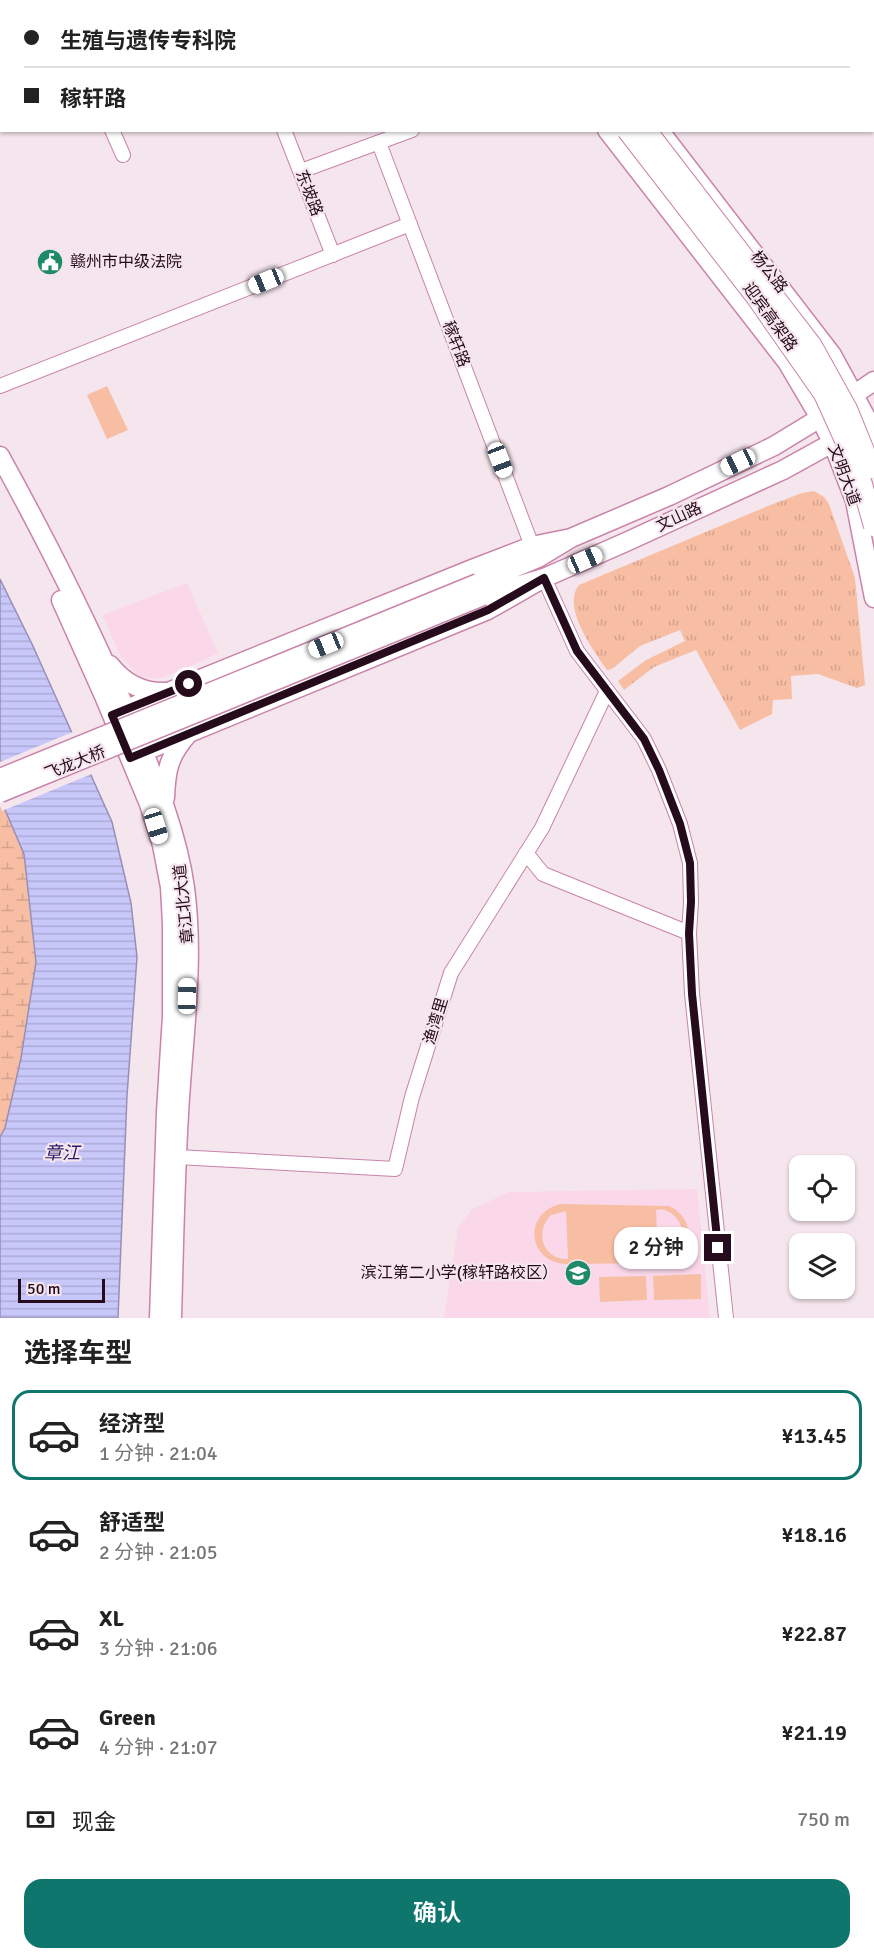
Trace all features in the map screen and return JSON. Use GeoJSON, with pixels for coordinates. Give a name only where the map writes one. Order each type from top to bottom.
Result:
{"type":"FeatureCollection","features":[{"type":"Feature","properties":{"kind":"highway","name":"迎宾高架路"},"geometry":{"type":"LineString","coordinates":[[629,132],[757,298],[824,394],[857,467],[874,526]]}},
{"type":"Feature","properties":{"kind":"highway","name":"迎宾高架路"},"geometry":{"type":"LineString","coordinates":[[648,132],[812,346],[847,409],[874,479]]}},
{"type":"Feature","properties":{"kind":"highway"},"geometry":{"type":"LineString","coordinates":[[871,418],[874,440]]}},
{"type":"Feature","properties":{"kind":"main road"},"geometry":{"type":"LineString","coordinates":[[609,132],[787,362],[820,418],[874,381]]}},
{"type":"Feature","properties":{"kind":"main road","name":"杨公路"},"geometry":{"type":"LineString","coordinates":[[661,132],[832,355],[871,418]]}},
{"type":"Feature","properties":{"kind":"main road","name":"文明大道"},"geometry":{"type":"LineString","coordinates":[[820,418],[833,444],[855,501],[874,598]]}},
{"type":"Feature","properties":{"kind":"main road","name":"文山路"},"geometry":{"type":"LineString","coordinates":[[480,590],[572,538],[669,496],[774,446],[820,418]]}},
{"type":"Feature","properties":{"kind":"main road","name":"文山路"},"geometry":{"type":"LineString","coordinates":[[480,590],[544,578],[783,470],[833,444],[871,418]]}},
{"type":"Feature","properties":{"kind":"main road","name":"章江北大道"},"geometry":{"type":"LineString","coordinates":[[0,456],[32,514],[99,652],[119,712],[137,755],[165,808],[180,859],[189,938],[187,1015],[177,1157],[172,1318]]}},
{"type":"Feature","properties":{"kind":"main road","name":"章江北大道"},"geometry":{"type":"LineString","coordinates":[[0,481],[22,519],[119,712]]}},
{"type":"Feature","properties":{"kind":"main road"},"geometry":{"type":"LineString","coordinates":[[119,712],[451,577],[532,546],[572,538]]}},
{"type":"Feature","properties":{"kind":"main road"},"geometry":{"type":"LineString","coordinates":[[137,755],[488,610],[544,578]]}},
{"type":"Feature","properties":{"kind":"main road","name":"飞龙大桥"},"geometry":{"type":"LineString","coordinates":[[0,778],[480,590]]}},
{"type":"Feature","properties":{"kind":"main road","name":"飞龙大桥"},"geometry":{"type":"LineString","coordinates":[[0,793],[480,590]]}},
{"type":"Feature","properties":{"kind":"main road"},"geometry":{"type":"LineString","coordinates":[[99,652],[124,680],[152,692],[168,692]]}},
{"type":"Feature","properties":{"kind":"main road"},"geometry":{"type":"LineString","coordinates":[[165,808],[168,765],[180,743],[190,732]]}},
{"type":"Feature","properties":{"kind":"main road","name":"章江北大道"},"geometry":{"type":"LineString","coordinates":[[137,755],[162,845],[172,907],[172,1016],[166,1112],[159,1318]]}},
{"type":"Feature","properties":{"kind":"street"},"geometry":{"type":"LineString","coordinates":[[113,132],[123,155]]}},
{"type":"Feature","properties":{"kind":"street","name":"东坡路"},"geometry":{"type":"LineString","coordinates":[[285,132],[333,255]]}},
{"type":"Feature","properties":{"kind":"street"},"geometry":{"type":"LineString","coordinates":[[301,171],[407,132]]}},
{"type":"Feature","properties":{"kind":"street","name":"稼轩路"},"geometry":{"type":"LineString","coordinates":[[379,143],[532,546]]}},
{"type":"Feature","properties":{"kind":"street"},"geometry":{"type":"LineString","coordinates":[[0,386],[410,224]]}},
{"type":"Feature","properties":{"kind":"street"},"geometry":{"type":"LineString","coordinates":[[544,578],[577,651],[644,739],[680,824],[690,863],[689,933],[692,994],[726,1318]]}},
{"type":"Feature","properties":{"kind":"street","name":"渔湾里"},"geometry":{"type":"LineString","coordinates":[[177,1157],[395,1169],[412,1097],[451,973],[542,828],[607,691]]}},
{"type":"Feature","properties":{"kind":"street"},"geometry":{"type":"LineString","coordinates":[[526,853],[543,874],[689,933]]}},
{"type":"Feature","properties":{"kind":"shaded area"},"geometry":{"type":"Polygon","coordinates":[[[187,583],[218,653],[157,679],[139,676],[120,655],[102,615],[187,583]]]}},
{"type":"Feature","properties":{"kind":"shaded area","name":"滨江第二小学(稼轩路校区）"},"geometry":{"type":"Polygon","coordinates":[[[697,1189],[710,1318],[444,1318],[458,1228],[471,1210],[509,1192],[697,1189]]]}},
{"type":"Feature","properties":{"kind":"green space"},"geometry":{"type":"Polygon","coordinates":[[[107,386],[128,430],[107,439],[87,395],[107,386]]]}},
{"type":"Feature","properties":{"kind":"green space"},"geometry":{"type":"Polygon","coordinates":[[[814,491],[824,497],[829,504],[855,578],[865,685],[857,688],[818,674],[791,676],[792,699],[773,700],[772,714],[740,730],[696,650],[654,667],[624,690],[618,681],[646,660],[685,641],[680,630],[640,646],[612,669],[607,670],[581,629],[577,617],[574,605],[579,585],[768,506],[802,493],[814,491]]]}},
{"type":"Feature","properties":{"kind":"green space"},"geometry":{"type":"Polygon","coordinates":[[[0,798],[24,853],[36,962],[21,1058],[5,1128],[0,1137],[0,798]]]}},
{"type":"Feature","properties":{"kind":"green space"},"geometry":{"type":"Polygon","coordinates":[[[560,1204],[669,1206],[684,1219],[688,1227],[688,1236],[681,1252],[664,1263],[567,1264],[554,1262],[544,1256],[535,1237],[535,1227],[540,1217],[548,1209],[560,1204]],[[662,1209],[656,1210],[658,1258],[673,1253],[681,1241],[682,1234],[675,1216],[662,1209]],[[566,1211],[551,1215],[543,1229],[542,1237],[547,1250],[552,1255],[568,1259],[566,1211]]]}},
{"type":"Feature","properties":{"kind":"green space"},"geometry":{"type":"Polygon","coordinates":[[[701,1274],[701,1299],[654,1300],[653,1276],[701,1274]]]}},
{"type":"Feature","properties":{"kind":"green space"},"geometry":{"type":"Polygon","coordinates":[[[646,1276],[647,1300],[600,1302],[599,1277],[646,1276]]]}},
{"type":"Feature","properties":{"kind":"water","name":"章江"},"geometry":{"type":"Polygon","coordinates":[[[0,579],[32,644],[112,822],[131,903],[137,957],[127,1096],[118,1318],[0,1318],[0,1137],[5,1128],[21,1058],[36,962],[24,854],[0,798],[0,579]]]}},
{"type":"Feature","properties":{"kind":"pier"},"geometry":{"type":"Polygon","coordinates":[[[75,731],[94,773],[2,811],[0,762],[75,731]]]}},
{"type":"Feature","properties":{"kind":"place","name":"赣州市中级法院"},"geometry":{"type":"Point","coordinates":[50,262]}},
{"type":"Feature","properties":{"kind":"place","name":"滨江第二小学(稼轩路校区）"},"geometry":{"type":"Point","coordinates":[578,1273]}},
{"type":"Feature","properties":{"kind":"route"},"geometry":{"type":"LineString","coordinates":[[189,684],[112,715],[130,758],[488,610],[544,578],[577,651],[644,739],[680,824],[690,863],[689,933],[692,994],[718,1248]]}}]}
